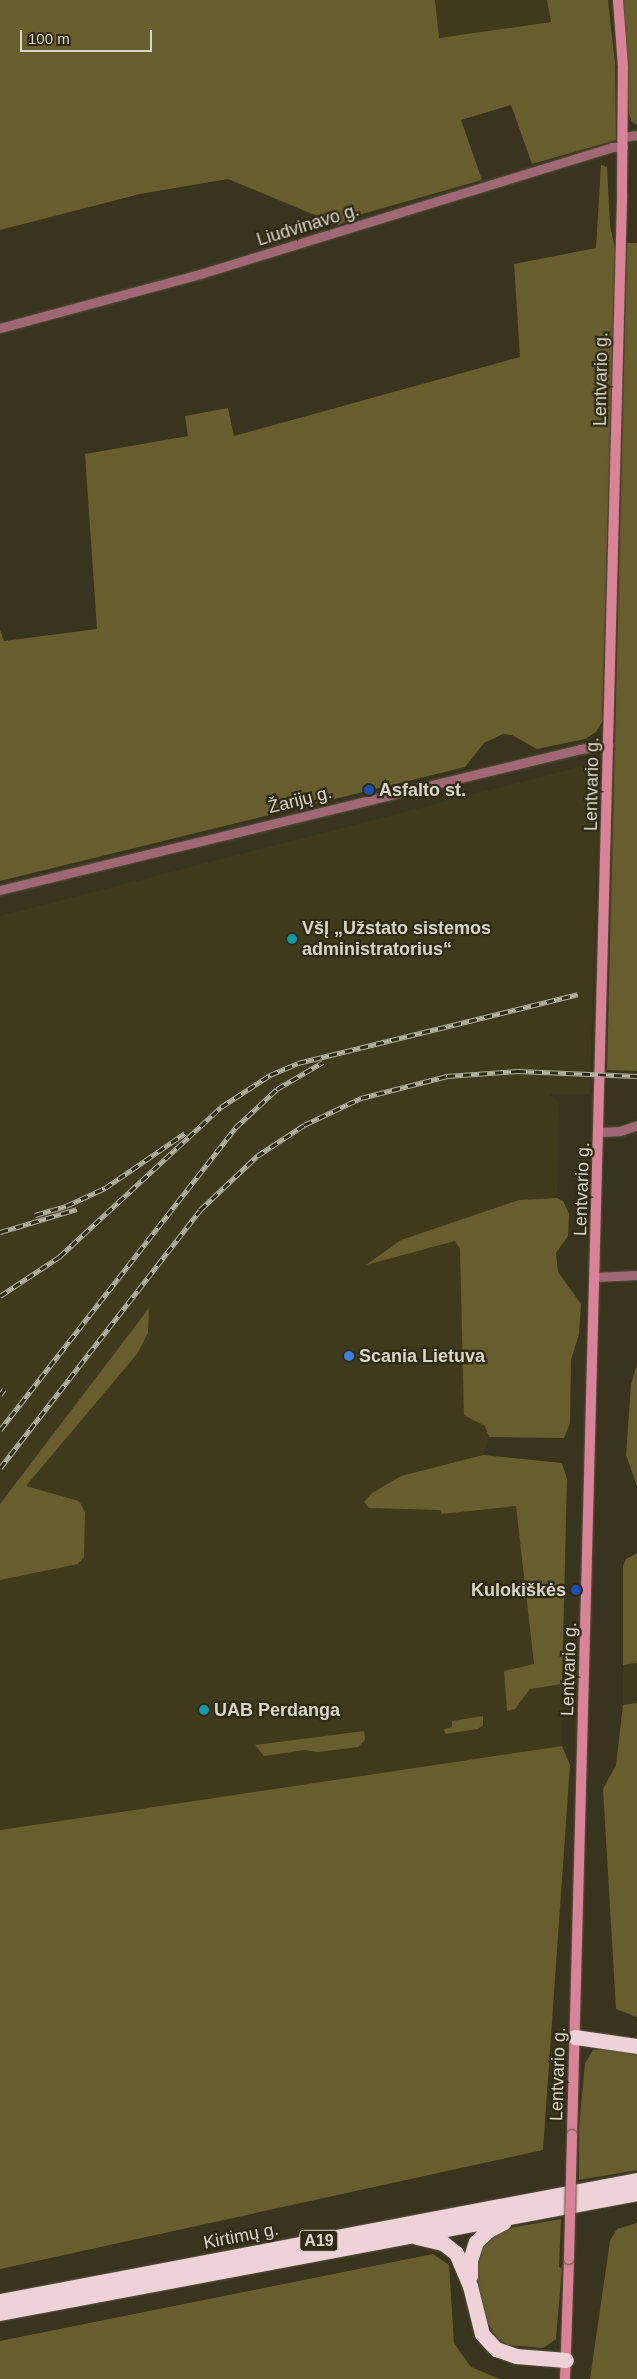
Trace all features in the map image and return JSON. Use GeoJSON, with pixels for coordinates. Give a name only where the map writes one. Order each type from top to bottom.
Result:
{"type":"FeatureCollection","features":[{"type":"Feature","properties":{"kind":"highway"},"geometry":{"type":"LineString","coordinates":[[575,2037],[637,2046]]}},
{"type":"Feature","properties":{"kind":"highway","name":"Kirtimų g."},"geometry":{"type":"LineString","coordinates":[[0,2301],[637,2180]]}},
{"type":"Feature","properties":{"kind":"highway","name":"Kirtimų g."},"geometry":{"type":"LineString","coordinates":[[0,2313],[637,2193]]}},
{"type":"Feature","properties":{"kind":"highway"},"geometry":{"type":"LineString","coordinates":[[470,2286],[470,2260],[476,2242],[487,2231],[519,2215]]}},
{"type":"Feature","properties":{"kind":"highway"},"geometry":{"type":"LineString","coordinates":[[411,2235],[449,2247],[461,2261],[470,2286],[482,2334],[496,2349],[516,2356],[566,2360]]}},
{"type":"Feature","properties":{"kind":"main road","name":"Lentvario g."},"geometry":{"type":"LineString","coordinates":[[566,2379],[596,1277],[623,142],[624,67],[618,0]]}},
{"type":"Feature","properties":{"kind":"street","name":"Liudvinavo g."},"geometry":{"type":"LineString","coordinates":[[0,328],[200,274],[612,147],[637,135]]}},
{"type":"Feature","properties":{"kind":"street","name":"Žarijų g."},"geometry":{"type":"LineString","coordinates":[[0,890],[580,749],[609,745]]}},
{"type":"Feature","properties":{"kind":"street"},"geometry":{"type":"LineString","coordinates":[[599,1132],[620,1130],[637,1125]]}},
{"type":"Feature","properties":{"kind":"street"},"geometry":{"type":"LineString","coordinates":[[596,1277],[637,1275]]}},
{"type":"Feature","properties":{"kind":"shaded area"},"geometry":{"type":"Polygon","coordinates":[[[0,0],[435,0],[439,38],[551,22],[547,0],[608,0],[615,63],[616,140],[532,164],[511,105],[461,120],[482,180],[355,216],[339,225],[228,179],[140,194],[0,230],[0,0]]]}},
{"type":"Feature","properties":{"kind":"shaded area"},"geometry":{"type":"Polygon","coordinates":[[[435,0],[547,0],[551,22],[438,38],[435,0]]]}},
{"type":"Feature","properties":{"kind":"shaded area"},"geometry":{"type":"Polygon","coordinates":[[[623,0],[637,0],[637,125],[632,122],[629,114],[623,0]]]}},
{"type":"Feature","properties":{"kind":"shaded area"},"geometry":{"type":"Polygon","coordinates":[[[601,165],[607,167],[610,225],[615,249],[602,722],[596,732],[585,739],[537,749],[512,735],[503,734],[484,743],[465,767],[0,881],[0,630],[4,641],[97,629],[85,454],[188,436],[185,416],[228,408],[234,436],[520,357],[514,264],[596,248],[601,165]]]}},
{"type":"Feature","properties":{"kind":"shaded area"},"geometry":{"type":"Polygon","coordinates":[[[627,243],[637,243],[637,1071],[607,1070],[627,243]]]}},
{"type":"Feature","properties":{"kind":"shaded area"},"geometry":{"type":"Polygon","coordinates":[[[599,762],[590,1094],[548,1094],[559,1102],[557,1198],[519,1200],[401,1240],[368,1264],[455,1241],[460,1249],[489,1437],[483,1455],[401,1476],[369,1508],[440,1510],[442,1514],[516,1506],[534,1664],[506,1710],[515,1709],[530,1689],[562,1684],[562,1746],[0,1830],[0,1580],[78,1564],[84,1557],[79,1501],[26,1486],[137,1354],[149,1309],[0,1504],[0,916],[599,762]]]}},
{"type":"Feature","properties":{"kind":"shaded area"},"geometry":{"type":"Polygon","coordinates":[[[557,1198],[563,1201],[569,1214],[568,1236],[556,1253],[558,1272],[581,1304],[579,1334],[571,1360],[570,1423],[564,1438],[489,1437],[485,1426],[464,1415],[460,1249],[455,1241],[366,1265],[401,1240],[519,1200],[557,1198]]]}},
{"type":"Feature","properties":{"kind":"shaded area"},"geometry":{"type":"Polygon","coordinates":[[[149,1308],[148,1333],[137,1354],[26,1486],[79,1501],[85,1512],[84,1557],[78,1564],[0,1580],[0,1504],[149,1308]]]}},
{"type":"Feature","properties":{"kind":"shaded area"},"geometry":{"type":"Polygon","coordinates":[[[637,1364],[637,1486],[626,1455],[631,1384],[637,1364]]]}},
{"type":"Feature","properties":{"kind":"shaded area"},"geometry":{"type":"Polygon","coordinates":[[[483,1455],[562,1463],[567,1479],[562,1684],[530,1689],[515,1709],[507,1711],[504,1671],[534,1664],[516,1506],[442,1514],[440,1510],[369,1508],[364,1502],[372,1493],[401,1476],[483,1455]]]}},
{"type":"Feature","properties":{"kind":"shaded area"},"geometry":{"type":"Polygon","coordinates":[[[637,1553],[637,1663],[623,1665],[623,1566],[626,1559],[637,1553]]]}},
{"type":"Feature","properties":{"kind":"shaded area"},"geometry":{"type":"Polygon","coordinates":[[[637,1663],[637,1703],[623,1705],[623,1665],[637,1663]]]}},
{"type":"Feature","properties":{"kind":"shaded area"},"geometry":{"type":"Polygon","coordinates":[[[637,1703],[637,2017],[616,2009],[603,1789],[616,1765],[623,1705],[637,1703]]]}},
{"type":"Feature","properties":{"kind":"shaded area"},"geometry":{"type":"Polygon","coordinates":[[[483,1716],[483,1725],[478,1729],[445,1734],[444,1729],[452,1727],[452,1721],[483,1716]]]}},
{"type":"Feature","properties":{"kind":"shaded area"},"geometry":{"type":"Polygon","coordinates":[[[364,1731],[365,1740],[358,1747],[318,1752],[305,1750],[264,1756],[255,1745],[364,1731]]]}},
{"type":"Feature","properties":{"kind":"shaded area"},"geometry":{"type":"Polygon","coordinates":[[[562,1746],[570,1765],[543,2150],[0,2269],[0,1830],[562,1746]]]}},
{"type":"Feature","properties":{"kind":"shaded area"},"geometry":{"type":"Polygon","coordinates":[[[603,2049],[637,2054],[637,2170],[579,2180],[579,2128],[585,2063],[593,2050],[603,2049]]]}},
{"type":"Feature","properties":{"kind":"shaded area"},"geometry":{"type":"Polygon","coordinates":[[[561,2219],[559,2267],[562,2268],[556,2339],[543,2348],[507,2345],[497,2338],[485,2319],[475,2268],[477,2249],[498,2230],[561,2219]]]}},
{"type":"Feature","properties":{"kind":"shaded area"},"geometry":{"type":"Polygon","coordinates":[[[637,2223],[637,2379],[590,2379],[610,2241],[617,2229],[637,2223]]]}},
{"type":"Feature","properties":{"kind":"shaded area"},"geometry":{"type":"Polygon","coordinates":[[[433,2254],[449,2265],[454,2343],[471,2367],[500,2379],[0,2379],[0,2341],[433,2254]]]}},
{"type":"Feature","properties":{"kind":"railway"},"geometry":{"type":"LineString","coordinates":[[0,1296],[59,1257],[221,1107],[270,1075],[298,1063],[578,994]]}},
{"type":"Feature","properties":{"kind":"railway"},"geometry":{"type":"LineString","coordinates":[[0,1430],[235,1128],[277,1089],[323,1062]]}},
{"type":"Feature","properties":{"kind":"railway"},"geometry":{"type":"LineString","coordinates":[[0,1468],[200,1210],[257,1156],[304,1125],[361,1098],[447,1076],[518,1071],[637,1076]]}},
{"type":"Feature","properties":{"kind":"railway"},"geometry":{"type":"LineString","coordinates":[[35,1215],[66,1206],[105,1188],[185,1133]]}},
{"type":"Feature","properties":{"kind":"railway"},"geometry":{"type":"LineString","coordinates":[[0,1232],[77,1209]]}},
{"type":"Feature","properties":{"kind":"railway"},"geometry":{"type":"LineString","coordinates":[[0,1395],[4,1389]]}},
{"type":"Feature","properties":{"kind":"place","name":"Asfalto st."},"geometry":{"type":"Point","coordinates":[369,790]}},
{"type":"Feature","properties":{"kind":"place","name":"VšĮ „Užstato sistemos administratorius“"},"geometry":{"type":"Point","coordinates":[292,939]}},
{"type":"Feature","properties":{"kind":"place","name":"Scania Lietuva"},"geometry":{"type":"Point","coordinates":[349,1356]}},
{"type":"Feature","properties":{"kind":"place","name":"Kulokiškės"},"geometry":{"type":"Point","coordinates":[576,1590]}},
{"type":"Feature","properties":{"kind":"place","name":"UAB Perdanga"},"geometry":{"type":"Point","coordinates":[204,1710]}}]}
